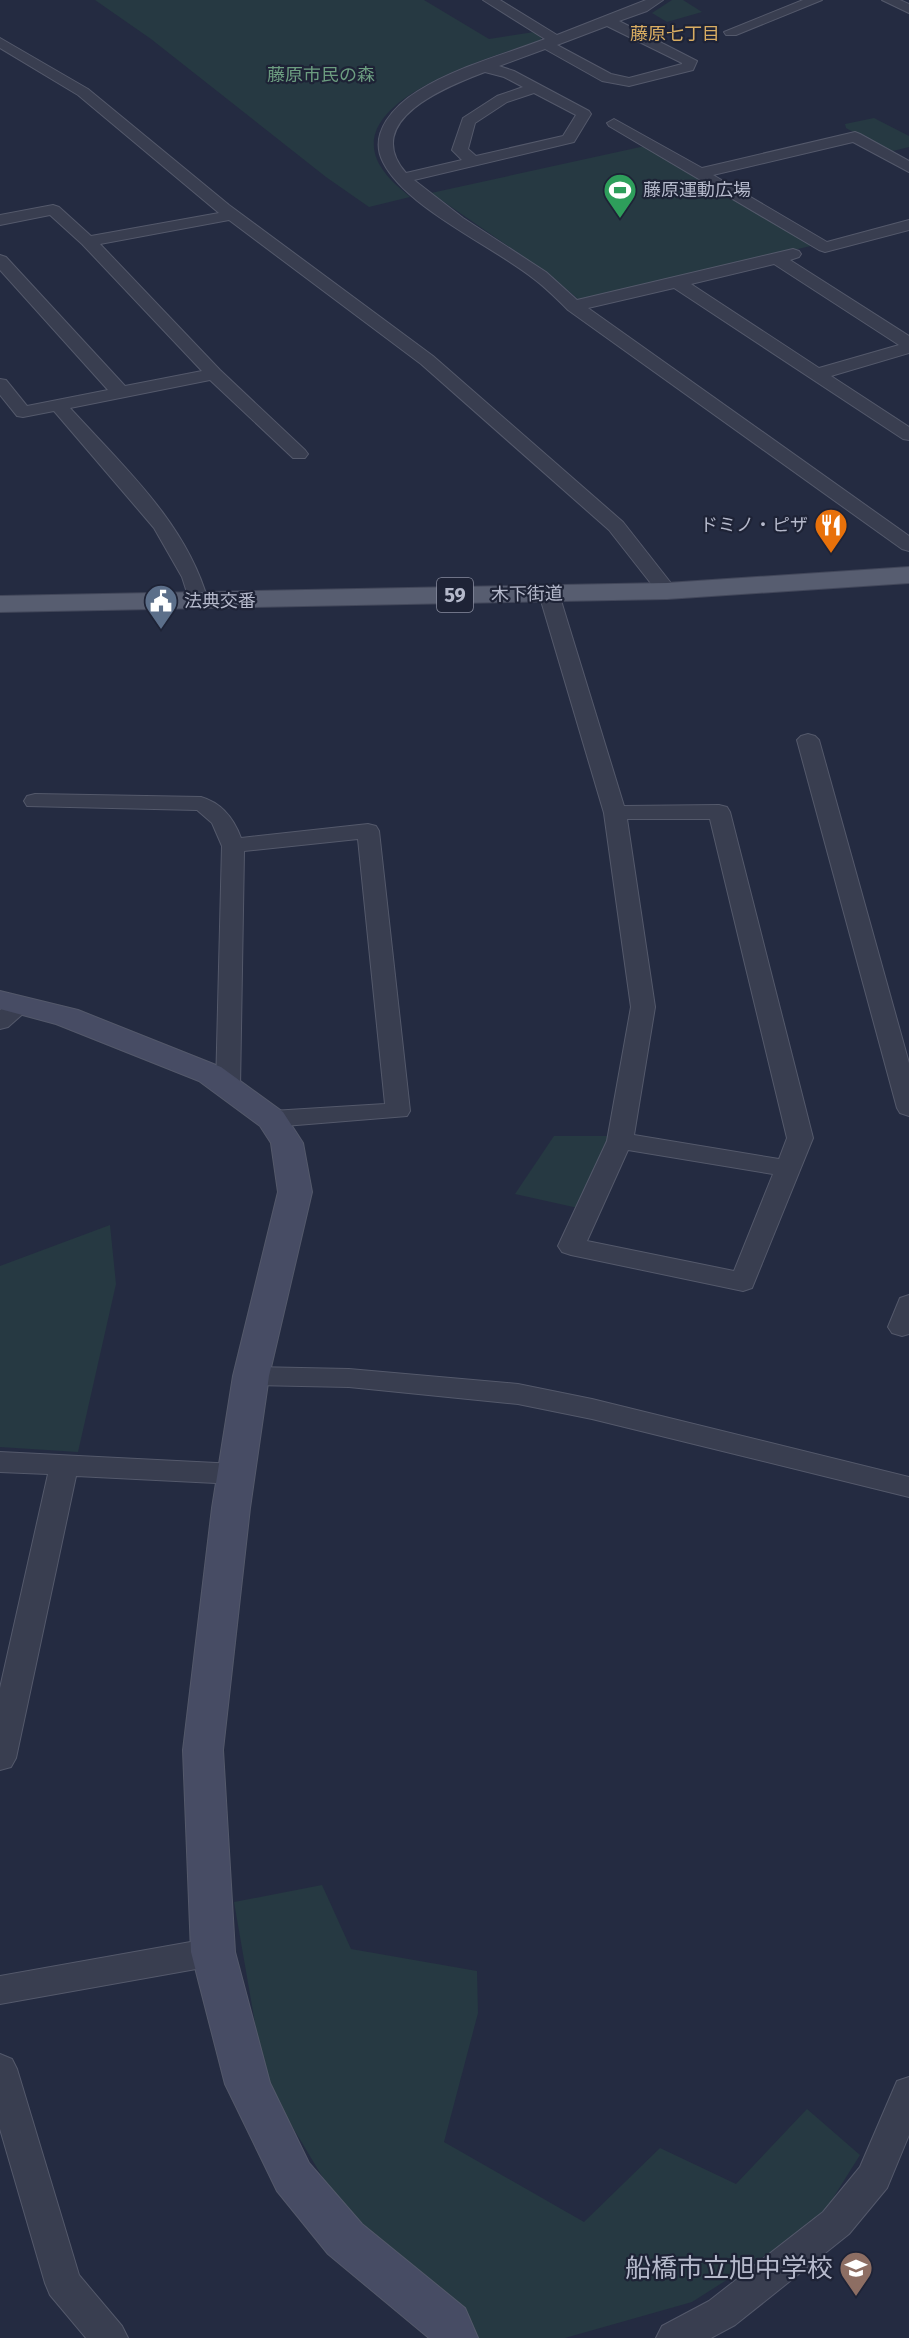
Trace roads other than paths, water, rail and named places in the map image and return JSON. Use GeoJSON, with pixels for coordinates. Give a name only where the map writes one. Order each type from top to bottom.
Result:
{"type":"FeatureCollection","features":[{"type":"Feature","properties":{"kind":"main road","name":"木下街道"},"geometry":{"type":"LineString","coordinates":[[0,604],[667,591],[909,575]]}},
{"type":"Feature","properties":{"kind":"street"},"geometry":{"type":"LineString","coordinates":[[493,2],[514,0]]}},
{"type":"Feature","properties":{"kind":"street"},"geometry":{"type":"LineString","coordinates":[[656,0],[608,21],[428,90],[399,113],[389,132],[387,155],[391,164],[422,195],[540,276],[574,306],[909,545]]}},
{"type":"Feature","properties":{"kind":"street"},"geometry":{"type":"LineString","coordinates":[[731,32],[815,0]]}},
{"type":"Feature","properties":{"kind":"street"},"geometry":{"type":"LineString","coordinates":[[890,0],[909,9]]}},
{"type":"Feature","properties":{"kind":"street"},"geometry":{"type":"LineString","coordinates":[[493,2],[607,78],[629,82],[688,68],[690,61],[608,21]]}},
{"type":"Feature","properties":{"kind":"street"},"geometry":{"type":"LineString","coordinates":[[0,42],[83,92],[232,215],[418,353],[616,526],[667,591]]}},
{"type":"Feature","properties":{"kind":"street"},"geometry":{"type":"LineString","coordinates":[[403,178],[569,139],[584,114],[509,74],[485,67]]}},
{"type":"Feature","properties":{"kind":"street"},"geometry":{"type":"LineString","coordinates":[[474,162],[460,150],[468,121],[502,99],[535,88]]}},
{"type":"Feature","properties":{"kind":"street"},"geometry":{"type":"LineString","coordinates":[[614,123],[825,246]]}},
{"type":"Feature","properties":{"kind":"street"},"geometry":{"type":"LineString","coordinates":[[700,173],[855,137],[909,167]]}},
{"type":"Feature","properties":{"kind":"street"},"geometry":{"type":"LineString","coordinates":[[0,220],[53,210],[88,241],[214,374],[299,454]]}},
{"type":"Feature","properties":{"kind":"street"},"geometry":{"type":"LineString","coordinates":[[88,241],[232,215]]}},
{"type":"Feature","properties":{"kind":"street"},"geometry":{"type":"LineString","coordinates":[[574,306],[909,225]]}},
{"type":"Feature","properties":{"kind":"street"},"geometry":{"type":"LineString","coordinates":[[776,258],[909,346]]}},
{"type":"Feature","properties":{"kind":"street"},"geometry":{"type":"LineString","coordinates":[[0,260],[120,393]]}},
{"type":"Feature","properties":{"kind":"street"},"geometry":{"type":"LineString","coordinates":[[676,282],[909,435]]}},
{"type":"Feature","properties":{"kind":"street"},"geometry":{"type":"LineString","coordinates":[[816,374],[909,346]]}},
{"type":"Feature","properties":{"kind":"street"},"geometry":{"type":"LineString","coordinates":[[0,384],[23,412],[214,374]]}},
{"type":"Feature","properties":{"kind":"street"},"geometry":{"type":"LineString","coordinates":[[58,405],[154,516],[182,552],[196,585],[198,601]]}},
{"type":"Feature","properties":{"kind":"street"},"geometry":{"type":"LineString","coordinates":[[549,594],[615,813],[643,1007],[620,1141],[571,1246],[743,1282],[800,1138],[719,812],[615,813]]}},
{"type":"Feature","properties":{"kind":"street"},"geometry":{"type":"LineString","coordinates":[[808,740],[899,1028],[909,1108]]}},
{"type":"Feature","properties":{"kind":"street"},"geometry":{"type":"LineString","coordinates":[[36,801],[201,804],[216,811],[225,825],[233,846],[228,1088]]}},
{"type":"Feature","properties":{"kind":"street"},"geometry":{"type":"LineString","coordinates":[[233,846],[368,831],[398,1111],[272,1119]]}},
{"type":"Feature","properties":{"kind":"street"},"geometry":{"type":"LineString","coordinates":[[7,1009],[67,1017],[210,1074],[272,1119],[287,1143],[295,1192],[251,1376],[236,1474],[203,1750],[213,1952],[248,2084],[293,2177],[345,2239],[448,2324],[454,2338]]}},
{"type":"Feature","properties":{"kind":"street"},"geometry":{"type":"LineString","coordinates":[[620,1141],[788,1168]]}},
{"type":"Feature","properties":{"kind":"street"},"geometry":{"type":"LineString","coordinates":[[251,1376],[348,1378],[518,1394],[592,1409],[909,1487]]}},
{"type":"Feature","properties":{"kind":"street"},"geometry":{"type":"LineString","coordinates":[[0,1462],[236,1474]]}},
{"type":"Feature","properties":{"kind":"street"},"geometry":{"type":"LineString","coordinates":[[0,1758],[64,1465]]}},
{"type":"Feature","properties":{"kind":"street"},"geometry":{"type":"LineString","coordinates":[[0,1990],[213,1952]]}},
{"type":"Feature","properties":{"kind":"street"},"geometry":{"type":"LineString","coordinates":[[0,2070],[63,2283],[109,2338]]}},
{"type":"Feature","properties":{"kind":"street"},"geometry":{"type":"LineString","coordinates":[[675,2338],[722,2313],[836,2223],[874,2177],[909,2092]]}},
{"type":"Feature","properties":{"kind":"place","name":"藤原運動広場"},"geometry":{"type":"Point","coordinates":[620,219]}},
{"type":"Feature","properties":{"kind":"place","name":"ドミノ・ピザ"},"geometry":{"type":"Point","coordinates":[831,554]}},
{"type":"Feature","properties":{"kind":"place","name":"法典交番"},"geometry":{"type":"Point","coordinates":[161,630]}},
{"type":"Feature","properties":{"kind":"place","name":"船橋市立旭中学校"},"geometry":{"type":"Point","coordinates":[856,2297]}},
{"type":"Feature","properties":{"kind":"district","name":"藤原七丁目"},"geometry":{"type":"Point","coordinates":[675,34]}},
{"type":"Feature","properties":{"kind":"park label","name":"藤原市民の森"},"geometry":{"type":"Point","coordinates":[321,75]}}]}
